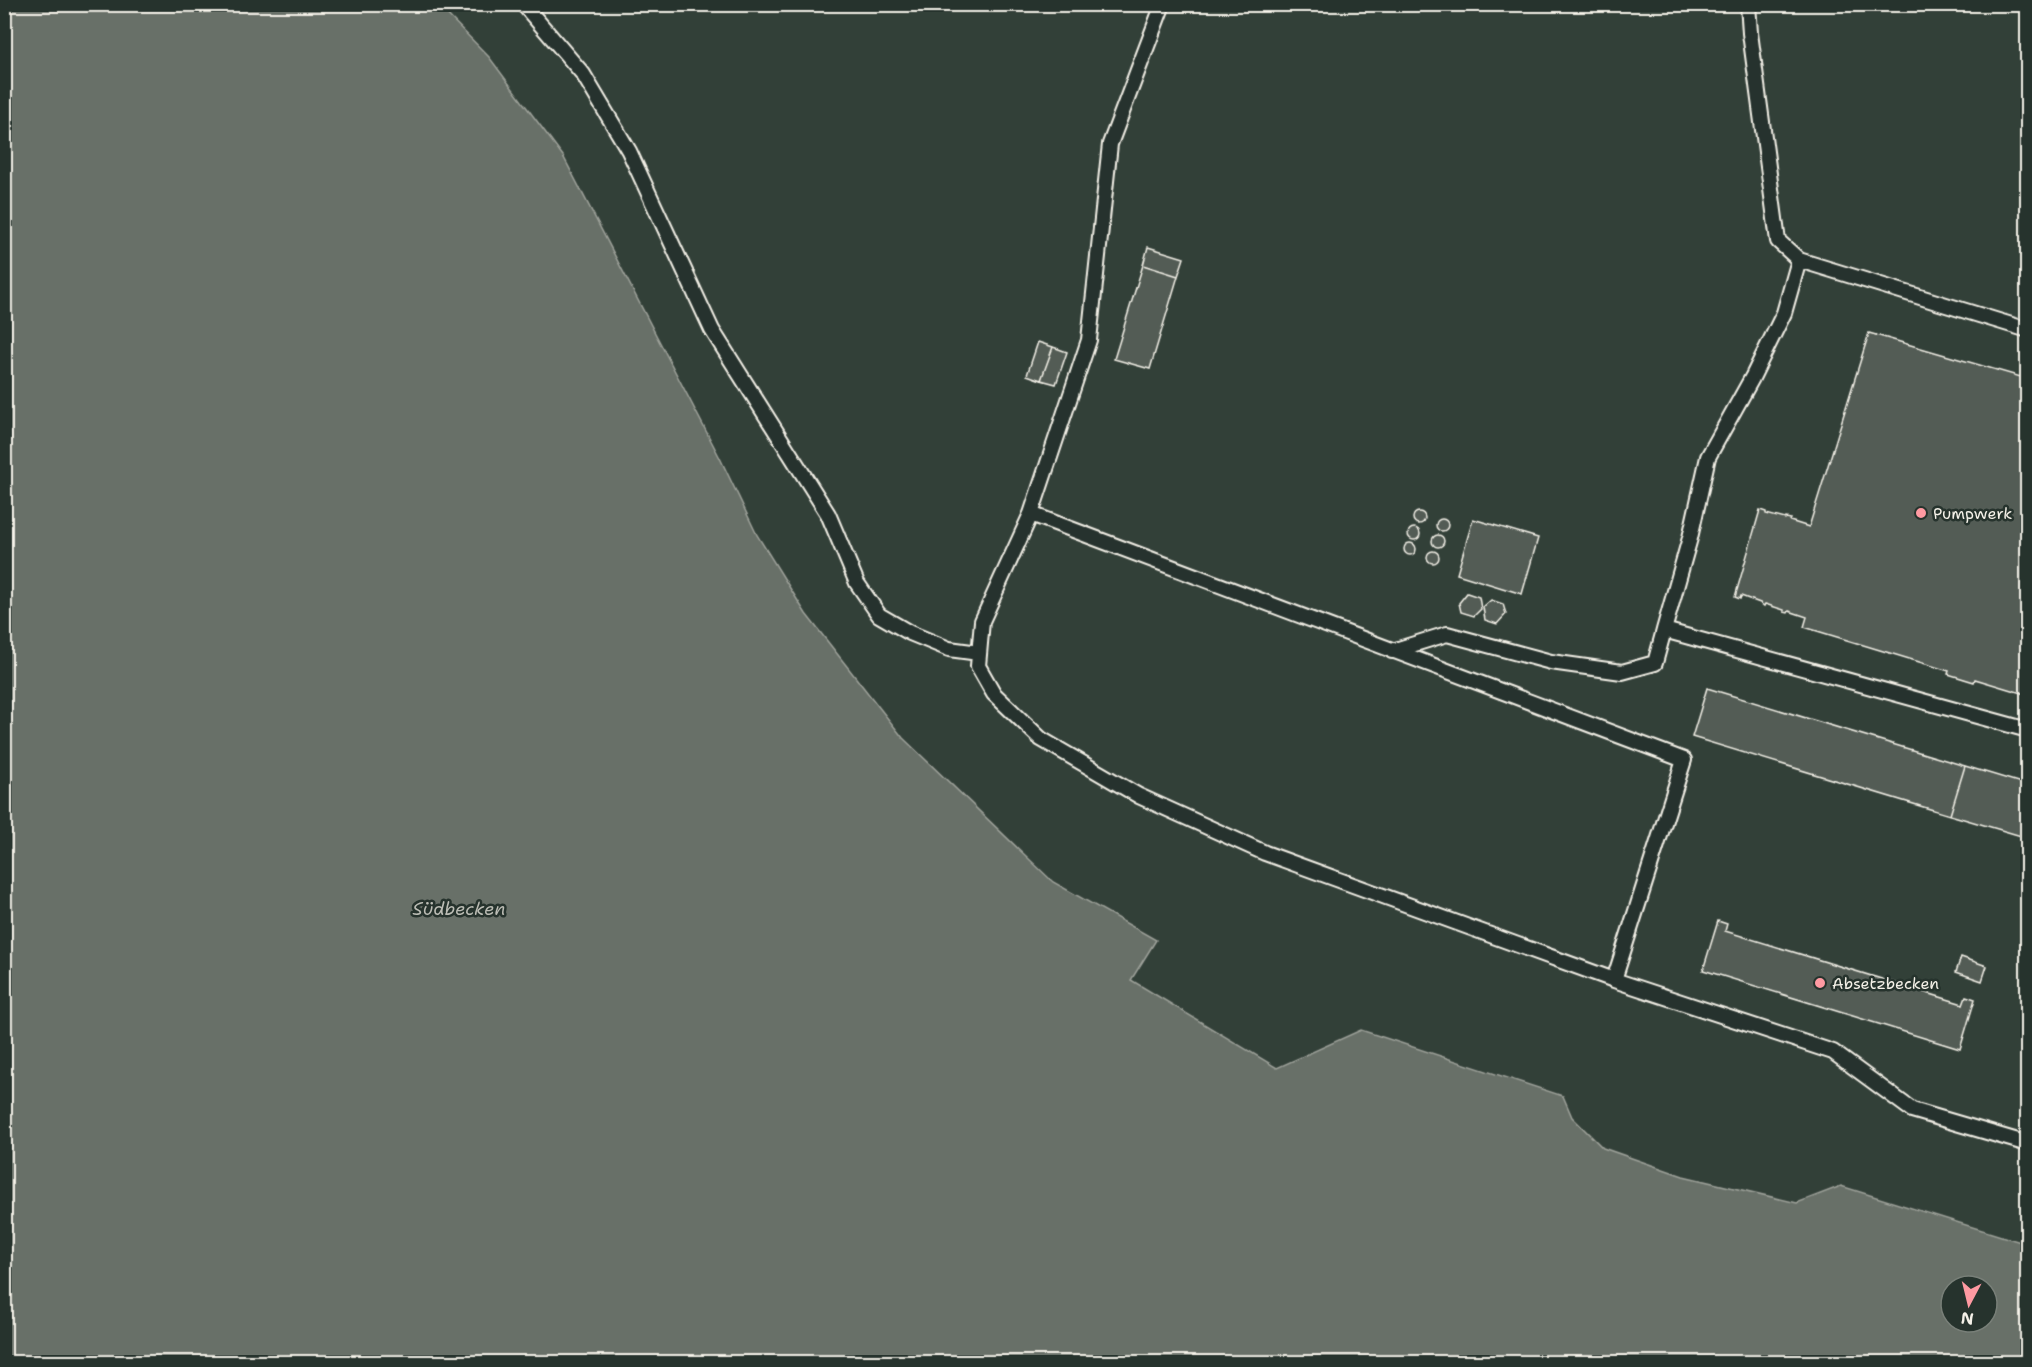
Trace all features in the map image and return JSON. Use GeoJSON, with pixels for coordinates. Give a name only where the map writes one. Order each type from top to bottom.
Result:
{"type":"FeatureCollection","features":[{"type":"Feature","properties":{"kind":"lane"},"geometry":{"type":"LineString","coordinates":[[523,4],[583,74],[629,151],[712,330],[828,514],[857,583],[879,615],[910,633],[949,649],[979,653]]}},
{"type":"Feature","properties":{"kind":"lane"},"geometry":{"type":"LineString","coordinates":[[1163,4],[1110,144],[1089,340],[1031,514],[982,621],[978,666],[994,694],[1041,738],[1139,796],[1265,854],[1614,980],[1833,1052],[1912,1110],[2028,1144]]}},
{"type":"Feature","properties":{"kind":"lane"},"geometry":{"type":"LineString","coordinates":[[1748,4],[1778,241],[1799,260],[2028,330]]}},
{"type":"Feature","properties":{"kind":"lane"},"geometry":{"type":"LineString","coordinates":[[1392,651],[1447,634],[1551,662],[1622,672],[1655,663],[1690,538],[1708,457],[1752,378],[1784,313],[1799,260]]}},
{"type":"Feature","properties":{"kind":"lane"},"geometry":{"type":"LineString","coordinates":[[1031,514],[1684,760],[1614,980]]}},
{"type":"Feature","properties":{"kind":"lane"},"geometry":{"type":"LineString","coordinates":[[1664,630],[2028,730]]}},
{"type":"Feature","properties":{"kind":"shaded area"},"geometry":{"type":"Polygon","coordinates":[[[438,5],[2027,5],[2027,1244],[1841,1186],[1797,1203],[1683,1176],[1603,1148],[1572,1117],[1563,1096],[1361,1031],[1277,1068],[1131,980],[1156,940],[1053,882],[903,738],[806,614],[757,535],[720,458],[563,156],[489,57],[438,5]]]}},
{"type":"Feature","properties":{"kind":"water","name":"Südbecken"},"geometry":{"type":"Polygon","coordinates":[[[5,4],[438,5],[489,57],[563,156],[720,458],[757,535],[806,614],[903,738],[1053,882],[1156,940],[1131,980],[1277,1068],[1361,1030],[1563,1096],[1572,1117],[1603,1148],[1683,1176],[1797,1203],[1841,1186],[2027,1244],[2027,1362],[5,1362],[5,4]]]}},
{"type":"Feature","properties":{"kind":"building"},"geometry":{"type":"Polygon","coordinates":[[[1148,247],[1184,258],[1178,276],[1143,265],[1148,247]]]}},
{"type":"Feature","properties":{"kind":"building"},"geometry":{"type":"Polygon","coordinates":[[[1143,265],[1178,276],[1150,369],[1114,359],[1143,265]]]}},
{"type":"Feature","properties":{"kind":"building","name":"Pumpwerk"},"geometry":{"type":"Polygon","coordinates":[[[1869,333],[2028,379],[2028,695],[1975,679],[1974,682],[1948,674],[1949,671],[1804,627],[1807,617],[1789,611],[1784,612],[1784,610],[1765,604],[1764,606],[1741,596],[1740,599],[1735,597],[1760,510],[1766,514],[1791,519],[1790,521],[1809,527],[1869,333]]]}},
{"type":"Feature","properties":{"kind":"building"},"geometry":{"type":"Polygon","coordinates":[[[1038,342],[1053,347],[1041,380],[1027,375],[1038,342]]]}},
{"type":"Feature","properties":{"kind":"building"},"geometry":{"type":"Polygon","coordinates":[[[1053,347],[1067,352],[1056,384],[1041,380],[1053,347]]]}},
{"type":"Feature","properties":{"kind":"building"},"geometry":{"type":"Polygon","coordinates":[[[1421,512],[1425,518],[1421,524],[1417,524],[1413,516],[1421,512]]]}},
{"type":"Feature","properties":{"kind":"building"},"geometry":{"type":"Polygon","coordinates":[[[1444,519],[1448,525],[1444,531],[1440,531],[1436,523],[1444,519]]]}},
{"type":"Feature","properties":{"kind":"building"},"geometry":{"type":"Polygon","coordinates":[[[1473,519],[1538,538],[1522,594],[1457,574],[1473,519]]]}},
{"type":"Feature","properties":{"kind":"building"},"geometry":{"type":"Polygon","coordinates":[[[1416,528],[1420,534],[1416,540],[1412,540],[1408,532],[1416,528]]]}},
{"type":"Feature","properties":{"kind":"building"},"geometry":{"type":"Polygon","coordinates":[[[1440,535],[1444,541],[1440,547],[1436,547],[1432,539],[1440,535]]]}},
{"type":"Feature","properties":{"kind":"building"},"geometry":{"type":"Polygon","coordinates":[[[1412,543],[1416,549],[1412,555],[1408,555],[1404,547],[1412,543]]]}},
{"type":"Feature","properties":{"kind":"building"},"geometry":{"type":"Polygon","coordinates":[[[1435,551],[1439,557],[1435,563],[1431,563],[1427,555],[1435,551]]]}},
{"type":"Feature","properties":{"kind":"building"},"geometry":{"type":"Polygon","coordinates":[[[1467,593],[1479,597],[1481,609],[1474,616],[1461,612],[1459,603],[1467,593]]]}},
{"type":"Feature","properties":{"kind":"building"},"geometry":{"type":"Polygon","coordinates":[[[1491,600],[1503,604],[1506,614],[1497,624],[1485,620],[1483,607],[1491,600]]]}},
{"type":"Feature","properties":{"kind":"building"},"geometry":{"type":"Polygon","coordinates":[[[1707,688],[1965,766],[1950,815],[1692,737],[1707,688]]]}},
{"type":"Feature","properties":{"kind":"building"},"geometry":{"type":"Polygon","coordinates":[[[1965,766],[2028,785],[2028,838],[1950,815],[1965,766]]]}},
{"type":"Feature","properties":{"kind":"building","name":"Absetzbecken"},"geometry":{"type":"Polygon","coordinates":[[[1718,921],[1727,924],[1725,931],[1963,1004],[1966,996],[1975,999],[1960,1049],[1703,970],[1718,921]]]}},
{"type":"Feature","properties":{"kind":"building"},"geometry":{"type":"Polygon","coordinates":[[[1961,957],[1987,966],[1982,981],[1956,972],[1961,957]]]}},
{"type":"Feature","properties":{"kind":"place","name":"Pumpwerk"},"geometry":{"type":"Point","coordinates":[1921,513]}},
{"type":"Feature","properties":{"kind":"place","name":"Absetzbecken"},"geometry":{"type":"Point","coordinates":[1820,983]}}]}
